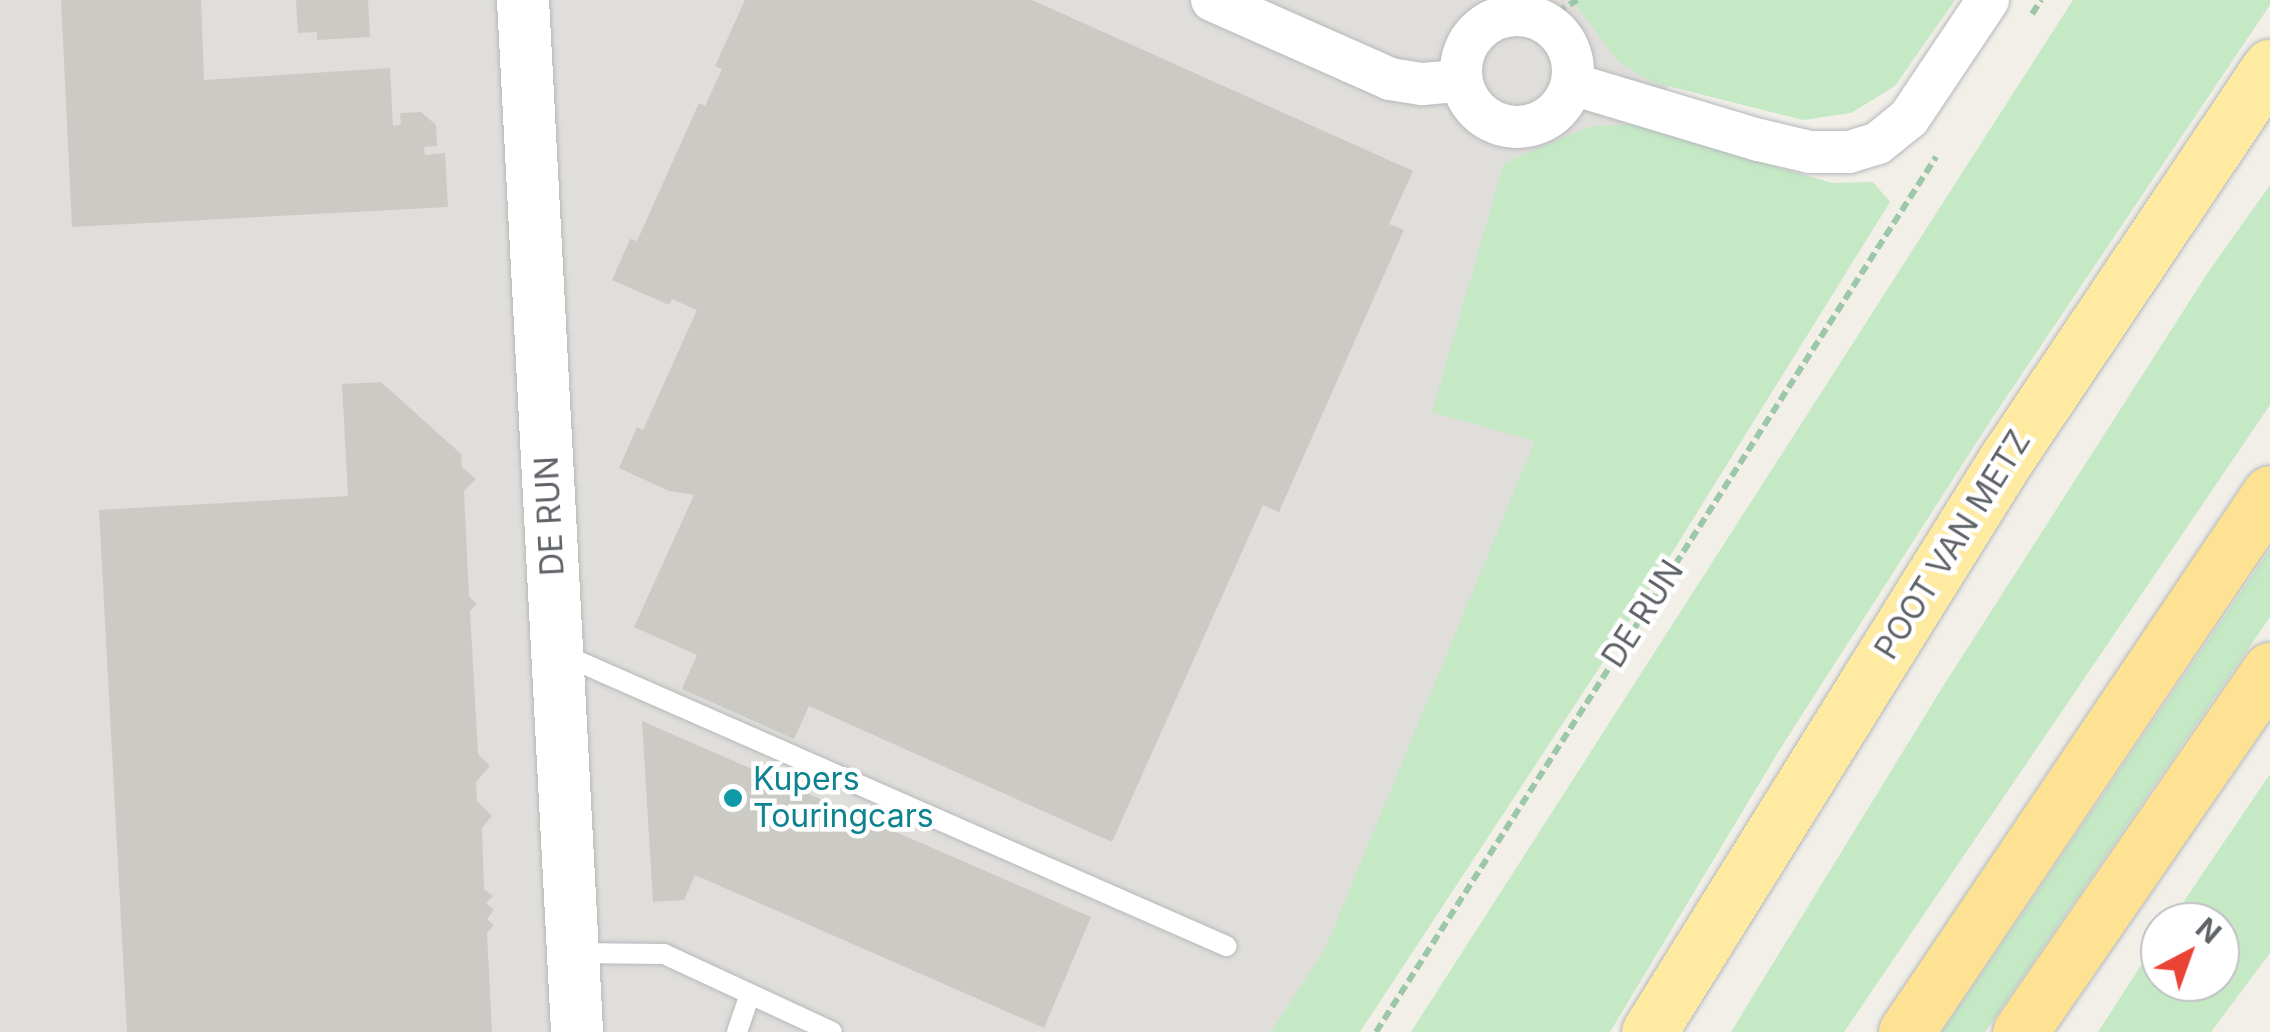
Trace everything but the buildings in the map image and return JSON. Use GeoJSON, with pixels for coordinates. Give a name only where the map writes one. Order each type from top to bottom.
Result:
{"type":"FeatureCollection","features":[{"type":"Feature","properties":{"kind":"highway","name":"POOT VAN METZ"},"geometry":{"type":"LineString","coordinates":[[1649,1032],[2005,461],[2270,68]]}},
{"type":"Feature","properties":{"kind":"highway"},"geometry":{"type":"LineString","coordinates":[[1906,1032],[2270,493]]}},
{"type":"Feature","properties":{"kind":"highway"},"geometry":{"type":"LineString","coordinates":[[2020,1032],[2270,670]]}},
{"type":"Feature","properties":{"kind":"street","name":"DE RUN"},"geometry":{"type":"LineString","coordinates":[[523,0],[576,1032]]}},
{"type":"Feature","properties":{"kind":"street"},"geometry":{"type":"LineString","coordinates":[[1212,0],[1390,78],[1424,84],[1461,81]]}},
{"type":"Feature","properties":{"kind":"street"},"geometry":{"type":"LineString","coordinates":[[1572,84],[1759,140],[1810,152],[1849,152],[1878,143],[1909,118],[1988,0]]}},
{"type":"Feature","properties":{"kind":"street"},"geometry":{"type":"LineString","coordinates":[[1561,10],[1563,37],[1572,60],[1572,84],[1561,107],[1540,123],[1515,128],[1490,121],[1471,104],[1461,81],[1463,50],[1482,24],[1512,14],[1561,10]]}},
{"type":"Feature","properties":{"kind":"lane"},"geometry":{"type":"LineString","coordinates":[[557,653],[1226,946]]}},
{"type":"Feature","properties":{"kind":"lane"},"geometry":{"type":"LineString","coordinates":[[572,953],[664,954],[832,1032]]}},
{"type":"Feature","properties":{"kind":"lane"},"geometry":{"type":"LineString","coordinates":[[736,1032],[750,994]]}},
{"type":"Feature","properties":{"kind":"path","name":"DE RUN"},"geometry":{"type":"LineString","coordinates":[[1376,1032],[1911,195]]}},
{"type":"Feature","properties":{"kind":"shaded area"},"geometry":{"type":"Polygon","coordinates":[[[0,0],[1691,0],[1656,131],[1621,601],[1336,1032],[0,1032],[0,0]]]}},
{"type":"Feature","properties":{"kind":"green space"},"geometry":{"type":"Polygon","coordinates":[[[1572,0],[1955,0],[1895,86],[1851,113],[1803,120],[1652,82],[1619,62],[1572,0]]]}},
{"type":"Feature","properties":{"kind":"green space"},"geometry":{"type":"Polygon","coordinates":[[[2073,0],[2270,0],[2270,5],[1991,420],[1780,749],[1610,1032],[1411,1032],[2073,0]]]}},
{"type":"Feature","properties":{"kind":"green space"},"geometry":{"type":"Polygon","coordinates":[[[1630,124],[1832,183],[1873,182],[1890,202],[1624,630],[1360,1032],[1271,1032],[1325,949],[1535,441],[1432,412],[1504,163],[1589,127],[1630,124]]]}},
{"type":"Feature","properties":{"kind":"green space"},"geometry":{"type":"Polygon","coordinates":[[[2270,185],[2270,405],[1844,1032],[1731,1032],[1942,688],[2207,274],[2270,185]]]}},
{"type":"Feature","properties":{"kind":"green space"},"geometry":{"type":"Polygon","coordinates":[[[2270,549],[2270,617],[1985,1032],[1942,1032],[2270,549]]]}},
{"type":"Feature","properties":{"kind":"green space"},"geometry":{"type":"Polygon","coordinates":[[[2270,774],[2270,953],[2240,993],[2240,902],[2184,902],[2270,774]]]}},
{"type":"Feature","properties":{"kind":"green space"},"geometry":{"type":"Polygon","coordinates":[[[2140,967],[2140,1002],[2233,1002],[2211,1032],[2098,1032],[2140,967]]]}},
{"type":"Feature","properties":{"kind":"place","name":"Kupers Touringcars"},"geometry":{"type":"Point","coordinates":[733,798]}}]}
